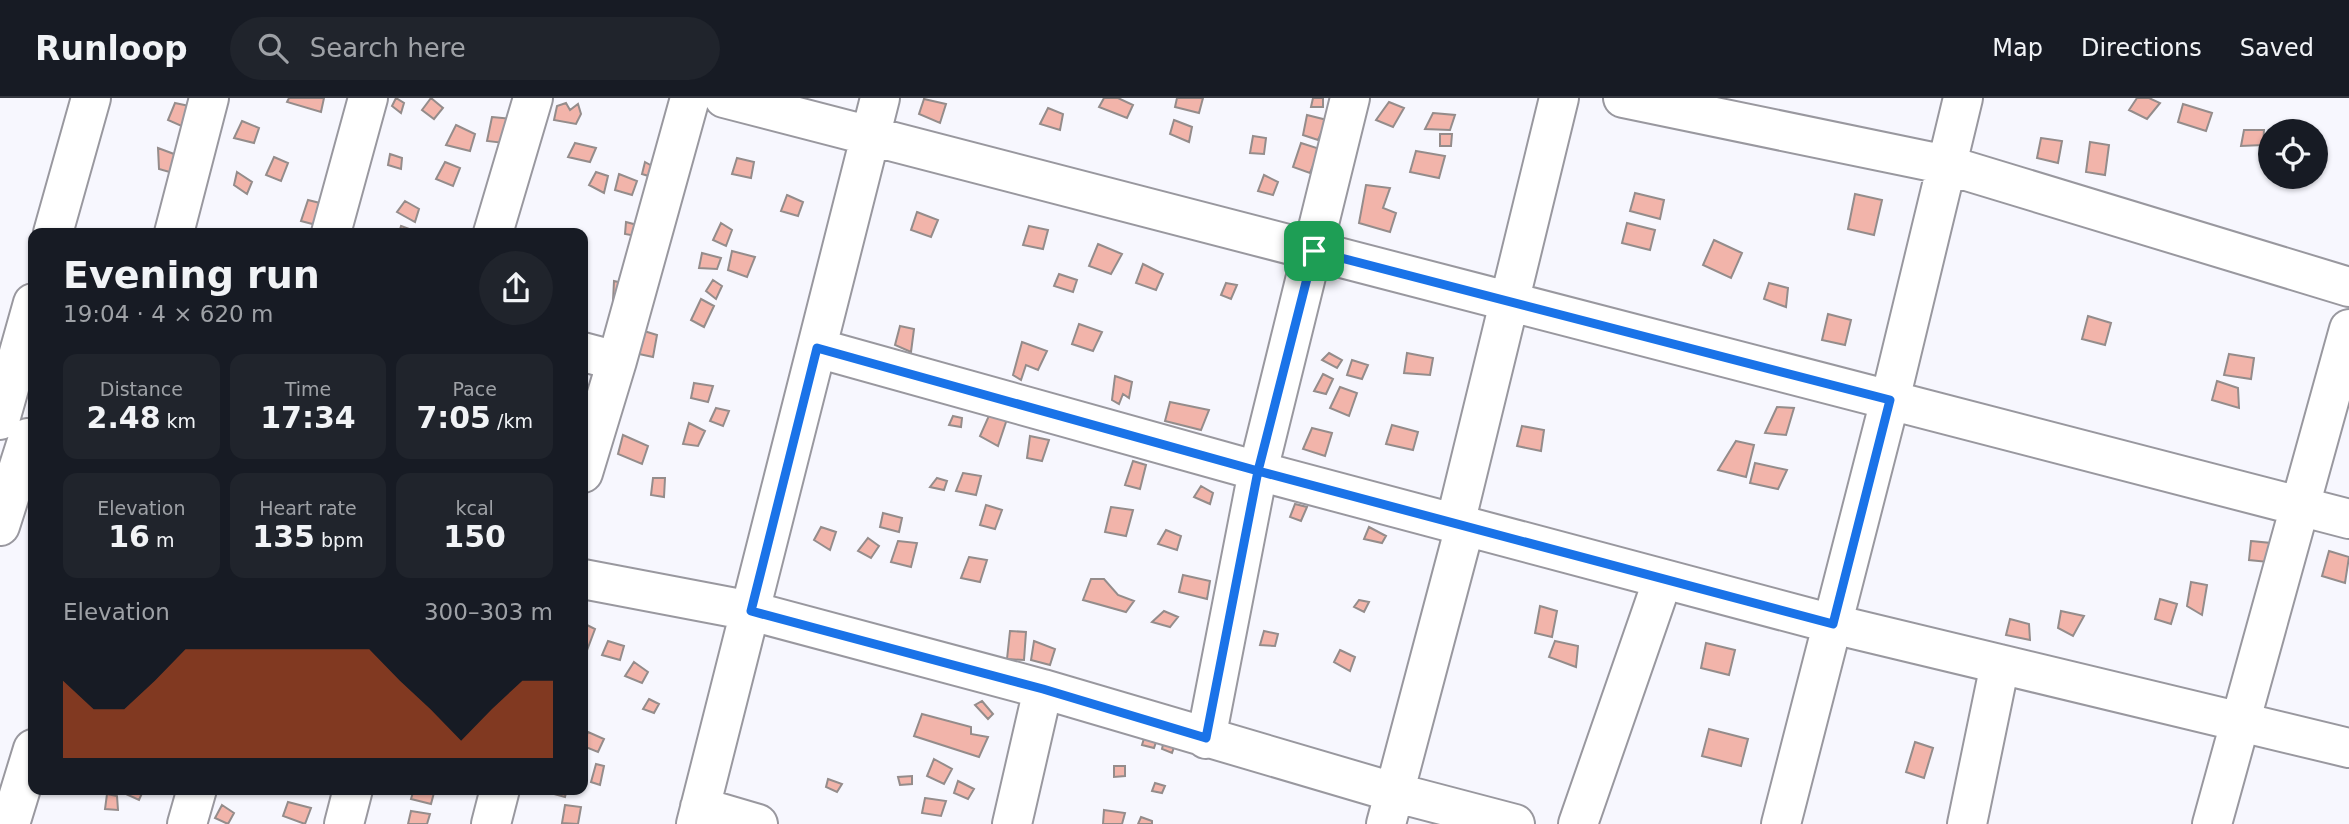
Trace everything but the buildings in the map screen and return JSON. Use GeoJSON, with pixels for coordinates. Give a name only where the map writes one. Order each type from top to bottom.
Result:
{"type":"FeatureCollection","features":[{"type":"Feature","properties":{"kind":"street"},"geometry":{"type":"LineString","coordinates":[[54,228],[91,98]]}},
{"type":"Feature","properties":{"kind":"street"},"geometry":{"type":"LineString","coordinates":[[175,228],[209,98]]}},
{"type":"Feature","properties":{"kind":"street"},"geometry":{"type":"LineString","coordinates":[[332,228],[368,98]]}},
{"type":"Feature","properties":{"kind":"street"},"geometry":{"type":"LineString","coordinates":[[494,228],[533,98]]}},
{"type":"Feature","properties":{"kind":"street"},"geometry":{"type":"LineString","coordinates":[[588,439],[600,357],[690,98]]}},
{"type":"Feature","properties":{"kind":"street"},"geometry":{"type":"LineString","coordinates":[[724,98],[2349,519]]}},
{"type":"Feature","properties":{"kind":"street"},"geometry":{"type":"LineString","coordinates":[[758,824],[698,816],[880,98]]}},
{"type":"Feature","properties":{"kind":"street"},"geometry":{"type":"LineString","coordinates":[[1206,738],[1258,471],[1350,98]]}},
{"type":"Feature","properties":{"kind":"street"},"geometry":{"type":"LineString","coordinates":[[1390,808],[1460,525],[1559,98]]}},
{"type":"Feature","properties":{"kind":"street"},"geometry":{"type":"LineString","coordinates":[[1623,98],[1947,165],[2349,286]]}},
{"type":"Feature","properties":{"kind":"street"},"geometry":{"type":"LineString","coordinates":[[1780,824],[1890,400],[1963,98]]}},
{"type":"Feature","properties":{"kind":"street"},"geometry":{"type":"LineString","coordinates":[[2212,824],[2349,329]]}},
{"type":"Feature","properties":{"kind":"street"},"geometry":{"type":"LineString","coordinates":[[0,526],[28,339]]}},
{"type":"Feature","properties":{"kind":"street"},"geometry":{"type":"LineString","coordinates":[[817,348],[1258,471],[1833,624],[2349,748]]}},
{"type":"Feature","properties":{"kind":"street"},"geometry":{"type":"LineString","coordinates":[[1578,824],[1663,579]]}},
{"type":"Feature","properties":{"kind":"street"},"geometry":{"type":"LineString","coordinates":[[588,580],[751,611],[1043,689],[1206,738],[1390,808],[1515,824]]}},
{"type":"Feature","properties":{"kind":"street"},"geometry":{"type":"LineString","coordinates":[[1967,824],[2000,664]]}},
{"type":"Feature","properties":{"kind":"street"},"geometry":{"type":"LineString","coordinates":[[1012,824],[1043,689]]}},
{"type":"Feature","properties":{"kind":"street"},"geometry":{"type":"LineString","coordinates":[[10,824],[28,765]]}},
{"type":"Feature","properties":{"kind":"street"},"geometry":{"type":"LineString","coordinates":[[187,824],[195,795]]}},
{"type":"Feature","properties":{"kind":"street"},"geometry":{"type":"LineString","coordinates":[[344,824],[351,795]]}},
{"type":"Feature","properties":{"kind":"street"},"geometry":{"type":"LineString","coordinates":[[491,824],[498,795]]}},
{"type":"Feature","properties":{"kind":"route"},"geometry":{"type":"LineString","coordinates":[[1314,251],[1258,471],[817,348],[751,611],[1043,689],[1206,738],[1258,471],[1833,624],[1890,400],[1314,251]]}}]}
